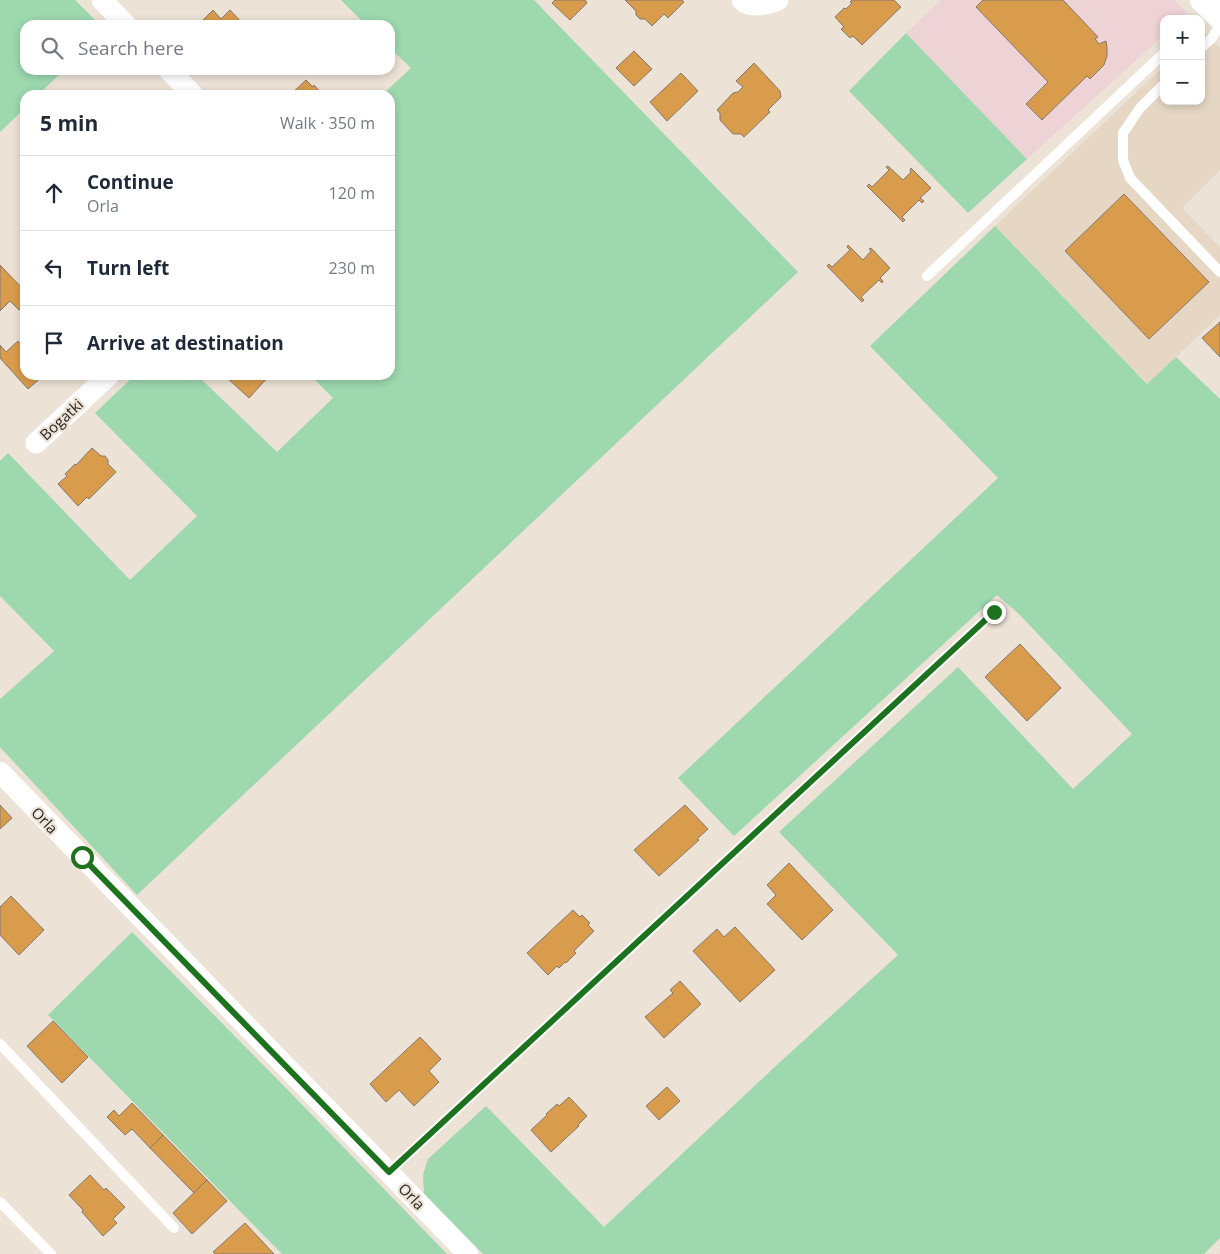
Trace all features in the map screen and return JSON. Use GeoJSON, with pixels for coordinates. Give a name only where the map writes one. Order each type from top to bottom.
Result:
{"type":"FeatureCollection","features":[{"type":"Feature","properties":{"kind":"street"},"geometry":{"type":"LineString","coordinates":[[102,0],[121,20]]}},
{"type":"Feature","properties":{"kind":"street"},"geometry":{"type":"LineString","coordinates":[[742,0],[745,3],[758,5],[778,0]]}},
{"type":"Feature","properties":{"kind":"street"},"geometry":{"type":"LineString","coordinates":[[174,75],[188,90]]}},
{"type":"Feature","properties":{"kind":"street","name":"Bogatki"},"geometry":{"type":"LineString","coordinates":[[36,443],[104,380]]}},
{"type":"Feature","properties":{"kind":"street","name":"Orla"},"geometry":{"type":"LineString","coordinates":[[0,772],[468,1254]]}},
{"type":"Feature","properties":{"kind":"lane"},"geometry":{"type":"LineString","coordinates":[[1205,44],[1211,39],[1212,13]]}},
{"type":"Feature","properties":{"kind":"lane"},"geometry":{"type":"LineString","coordinates":[[927,276],[1160,57]]}},
{"type":"Feature","properties":{"kind":"lane"},"geometry":{"type":"LineString","coordinates":[[1160,88],[1140,108],[1123,133],[1123,160],[1130,178],[1220,272]]}},
{"type":"Feature","properties":{"kind":"lane"},"geometry":{"type":"LineString","coordinates":[[389,1172],[994,612]]}},
{"type":"Feature","properties":{"kind":"lane"},"geometry":{"type":"LineString","coordinates":[[0,1044],[174,1228]]}},
{"type":"Feature","properties":{"kind":"lane"},"geometry":{"type":"LineString","coordinates":[[0,1202],[51,1254]]}},
{"type":"Feature","properties":{"kind":"shaded area"},"geometry":{"type":"Polygon","coordinates":[[[941,0],[1174,0],[1187,13],[1185,15],[1160,15],[1160,39],[1027,159],[906,33],[941,0]]]}},
{"type":"Feature","properties":{"kind":"shaded area"},"geometry":{"type":"Polygon","coordinates":[[[1205,33],[1220,48],[1220,170],[1182,208],[1220,247],[1220,315],[1148,384],[995,226],[1160,70],[1160,105],[1205,105],[1205,33]]]}},
{"type":"Feature","properties":{"kind":"green space"},"geometry":{"type":"Polygon","coordinates":[[[0,0],[75,0],[95,20],[20,20],[20,75],[59,75],[43,90],[20,90],[20,113],[0,132],[0,0]]]}},
{"type":"Feature","properties":{"kind":"green space"},"geometry":{"type":"Polygon","coordinates":[[[341,0],[534,0],[798,272],[137,895],[0,747],[0,699],[54,651],[0,596],[0,461],[8,453],[130,580],[197,516],[95,413],[130,380],[202,380],[277,452],[333,398],[315,380],[395,380],[395,90],[387,90],[411,68],[395,53],[395,20],[361,20],[341,0]]]}},
{"type":"Feature","properties":{"kind":"green space"},"geometry":{"type":"Polygon","coordinates":[[[906,33],[1027,159],[968,213],[849,91],[906,33]]]}},
{"type":"Feature","properties":{"kind":"green space"},"geometry":{"type":"Polygon","coordinates":[[[995,226],[1147,384],[1176,357],[1220,399],[1220,1238],[1204,1254],[483,1254],[424,1196],[423,1175],[428,1159],[486,1106],[604,1227],[780,1062],[898,955],[779,832],[958,667],[1073,789],[1132,734],[1019,614],[997,595],[734,836],[678,778],[998,478],[870,346],[995,226]]]}},
{"type":"Feature","properties":{"kind":"green space"},"geometry":{"type":"Polygon","coordinates":[[[132,932],[447,1254],[282,1254],[48,1015],[132,932]]]}},
{"type":"Feature","properties":{"kind":"building"},"geometry":{"type":"Polygon","coordinates":[[[555,0],[585,0],[587,3],[570,20],[552,3],[555,0]]]}},
{"type":"Feature","properties":{"kind":"building"},"geometry":{"type":"Polygon","coordinates":[[[625,0],[682,0],[684,2],[668,18],[664,14],[652,26],[645,19],[640,19],[636,15],[636,11],[625,0]]]}},
{"type":"Feature","properties":{"kind":"building"},"geometry":{"type":"Polygon","coordinates":[[[852,0],[894,0],[901,7],[862,45],[853,36],[850,38],[841,29],[844,27],[835,17],[852,3],[850,2],[852,0]]]}},
{"type":"Feature","properties":{"kind":"building"},"geometry":{"type":"Polygon","coordinates":[[[983,0],[1063,0],[1098,37],[1095,39],[1099,44],[1106,41],[1107,56],[1104,65],[1090,79],[1087,76],[1042,120],[1026,104],[1048,82],[976,7],[983,0]]]}},
{"type":"Feature","properties":{"kind":"building"},"geometry":{"type":"Polygon","coordinates":[[[213,10],[221,19],[230,10],[239,20],[203,20],[213,10]]]}},
{"type":"Feature","properties":{"kind":"building"},"geometry":{"type":"Polygon","coordinates":[[[634,51],[652,69],[634,86],[616,68],[634,51]]]}},
{"type":"Feature","properties":{"kind":"building"},"geometry":{"type":"Polygon","coordinates":[[[754,63],[780,91],[781,97],[768,110],[770,112],[744,137],[741,134],[733,134],[720,120],[720,113],[717,110],[733,93],[738,92],[743,87],[736,81],[754,63]]]}},
{"type":"Feature","properties":{"kind":"building"},"geometry":{"type":"Polygon","coordinates":[[[681,73],[698,91],[667,121],[650,102],[681,73]]]}},
{"type":"Feature","properties":{"kind":"building"},"geometry":{"type":"Polygon","coordinates":[[[306,80],[318,90],[295,90],[306,80]]]}},
{"type":"Feature","properties":{"kind":"building"},"geometry":{"type":"Polygon","coordinates":[[[888,166],[903,180],[911,172],[911,168],[931,188],[920,198],[924,201],[922,203],[919,200],[902,217],[905,220],[903,222],[867,186],[869,184],[872,187],[889,170],[886,167],[888,166]]]}},
{"type":"Feature","properties":{"kind":"building"},"geometry":{"type":"Polygon","coordinates":[[[1124,194],[1209,282],[1149,339],[1065,251],[1124,194]]]}},
{"type":"Feature","properties":{"kind":"building"},"geometry":{"type":"Polygon","coordinates":[[[848,245],[863,260],[871,251],[869,249],[871,248],[890,268],[880,278],[883,281],[882,283],[879,280],[861,297],[864,300],[862,302],[827,266],[829,264],[832,267],[850,250],[847,247],[848,245]]]}},
{"type":"Feature","properties":{"kind":"building"},"geometry":{"type":"Polygon","coordinates":[[[0,265],[20,286],[20,309],[10,301],[0,311],[0,265]]]}},
{"type":"Feature","properties":{"kind":"building"},"geometry":{"type":"Polygon","coordinates":[[[1220,322],[1220,357],[1202,338],[1220,322]]]}},
{"type":"Feature","properties":{"kind":"building"},"geometry":{"type":"Polygon","coordinates":[[[18,341],[20,344],[20,380],[38,380],[28,389],[0,358],[0,345],[6,352],[18,341]]]}},
{"type":"Feature","properties":{"kind":"building"},"geometry":{"type":"Polygon","coordinates":[[[229,380],[265,380],[249,398],[229,380]]]}},
{"type":"Feature","properties":{"kind":"building"},"geometry":{"type":"Polygon","coordinates":[[[92,448],[101,456],[105,456],[108,464],[116,472],[89,499],[87,497],[78,506],[58,484],[67,476],[65,474],[92,448]]]}},
{"type":"Feature","properties":{"kind":"building"},"geometry":{"type":"Polygon","coordinates":[[[1020,644],[1061,688],[1027,721],[985,677],[1020,644]]]}},
{"type":"Feature","properties":{"kind":"building"},"geometry":{"type":"Polygon","coordinates":[[[0,805],[12,818],[0,829],[0,805]]]}},
{"type":"Feature","properties":{"kind":"building"},"geometry":{"type":"Polygon","coordinates":[[[685,805],[708,829],[697,839],[699,840],[659,876],[634,850],[685,805]]]}},
{"type":"Feature","properties":{"kind":"building"},"geometry":{"type":"Polygon","coordinates":[[[789,863],[833,910],[802,940],[767,904],[776,895],[767,885],[789,863]]]}},
{"type":"Feature","properties":{"kind":"building"},"geometry":{"type":"Polygon","coordinates":[[[11,896],[44,930],[19,955],[0,935],[0,907],[11,896]]]}},
{"type":"Feature","properties":{"kind":"building"},"geometry":{"type":"Polygon","coordinates":[[[573,910],[590,923],[588,925],[594,931],[574,951],[576,953],[566,963],[559,968],[557,966],[548,975],[527,953],[573,910]]]}},
{"type":"Feature","properties":{"kind":"building"},"geometry":{"type":"Polygon","coordinates":[[[735,927],[775,970],[740,1002],[693,951],[717,929],[724,937],[735,927]]]}},
{"type":"Feature","properties":{"kind":"building"},"geometry":{"type":"Polygon","coordinates":[[[680,981],[701,1004],[664,1038],[645,1017],[673,993],[670,990],[680,981]]]}},
{"type":"Feature","properties":{"kind":"building"},"geometry":{"type":"Polygon","coordinates":[[[53,1021],[88,1057],[62,1083],[27,1046],[53,1021]]]}},
{"type":"Feature","properties":{"kind":"building"},"geometry":{"type":"Polygon","coordinates":[[[420,1037],[441,1059],[429,1071],[439,1082],[414,1106],[399,1090],[386,1102],[370,1084],[420,1037]]]}},
{"type":"Feature","properties":{"kind":"building"},"geometry":{"type":"Polygon","coordinates":[[[667,1087],[680,1101],[659,1120],[646,1106],[667,1087]]]}},
{"type":"Feature","properties":{"kind":"building"},"geometry":{"type":"Polygon","coordinates":[[[569,1097],[587,1116],[551,1152],[531,1130],[557,1104],[559,1106],[569,1097]]]}},
{"type":"Feature","properties":{"kind":"building"},"geometry":{"type":"Polygon","coordinates":[[[132,1103],[163,1135],[150,1148],[132,1129],[125,1135],[107,1117],[114,1110],[119,1116],[132,1103]]]}},
{"type":"Feature","properties":{"kind":"building"},"geometry":{"type":"Polygon","coordinates":[[[163,1135],[207,1180],[194,1193],[150,1148],[163,1135]]]}},
{"type":"Feature","properties":{"kind":"building"},"geometry":{"type":"Polygon","coordinates":[[[90,1175],[104,1190],[106,1188],[125,1207],[113,1219],[117,1223],[103,1236],[69,1195],[90,1175]]]}},
{"type":"Feature","properties":{"kind":"building"},"geometry":{"type":"Polygon","coordinates":[[[207,1180],[227,1201],[192,1234],[173,1213],[207,1180]]]}},
{"type":"Feature","properties":{"kind":"building"},"geometry":{"type":"Polygon","coordinates":[[[245,1223],[274,1254],[215,1254],[213,1252],[245,1223]]]}},
{"type":"Feature","properties":{"kind":"route"},"geometry":{"type":"LineString","coordinates":[[82,857],[389,1172],[994,612]]}}]}
